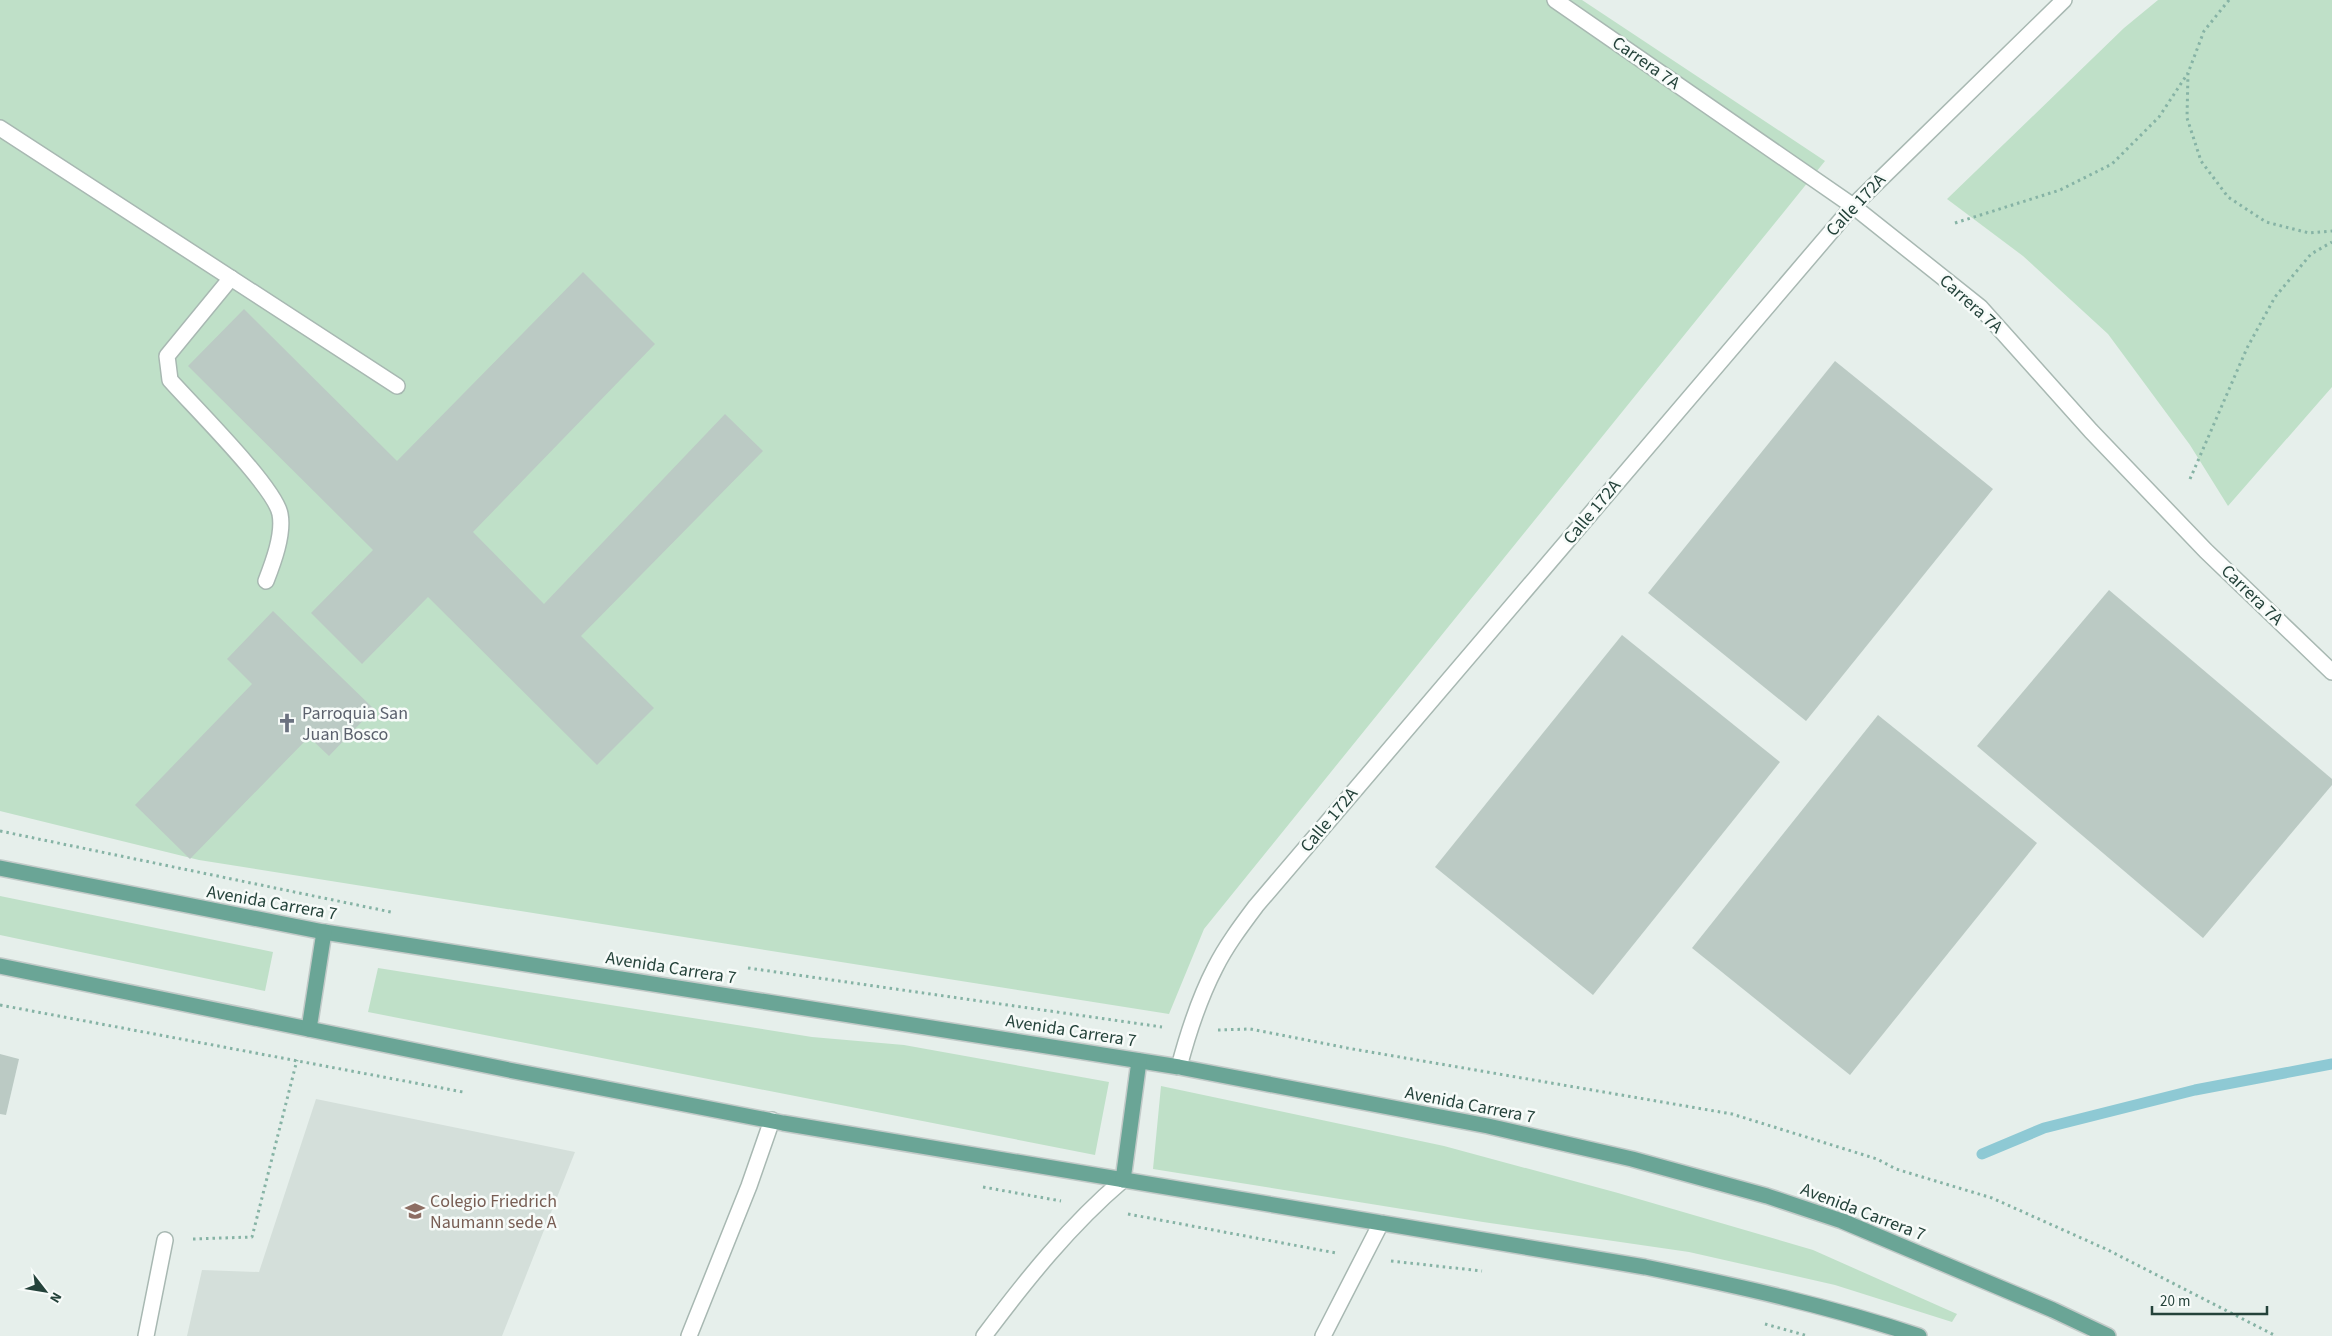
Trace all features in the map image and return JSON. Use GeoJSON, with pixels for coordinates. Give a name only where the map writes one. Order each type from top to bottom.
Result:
{"type":"FeatureCollection","features":[{"type":"Feature","properties":{"kind":"main road","name":"Avenida Carrera 7"},"geometry":{"type":"LineString","coordinates":[[0,868],[324,932],[1178,1067],[1488,1126],[1632,1159],[1767,1196],[1842,1221],[2108,1336]]}},
{"type":"Feature","properties":{"kind":"main road"},"geometry":{"type":"LineString","coordinates":[[309,1028],[324,932]]}},
{"type":"Feature","properties":{"kind":"main road"},"geometry":{"type":"LineString","coordinates":[[0,966],[509,1070],[772,1120],[1645,1267],[1752,1289],[1854,1314],[1919,1336]]}},
{"type":"Feature","properties":{"kind":"main road"},"geometry":{"type":"LineString","coordinates":[[1123,1180],[1139,1061]]}},
{"type":"Feature","properties":{"kind":"street","name":"Carrera 7A"},"geometry":{"type":"LineString","coordinates":[[1554,0],[1853,206],[1980,307],[2091,431],[2166,509],[2332,672]]}},
{"type":"Feature","properties":{"kind":"street","name":"Calle 172A"},"geometry":{"type":"LineString","coordinates":[[1178,1067],[1189,1031],[1215,968],[1235,934],[1256,906],[1853,206],[2064,0]]}},
{"type":"Feature","properties":{"kind":"street"},"geometry":{"type":"LineString","coordinates":[[0,128],[397,386]]}},
{"type":"Feature","properties":{"kind":"street"},"geometry":{"type":"LineString","coordinates":[[231,278],[176,343],[167,356],[167,367],[170,380],[268,489],[280,513],[279,535],[266,581]]}},
{"type":"Feature","properties":{"kind":"street"},"geometry":{"type":"LineString","coordinates":[[689,1336],[749,1186],[772,1120]]}},
{"type":"Feature","properties":{"kind":"street"},"geometry":{"type":"LineString","coordinates":[[984,1336],[1016,1294],[1085,1214],[1123,1180]]}},
{"type":"Feature","properties":{"kind":"street"},"geometry":{"type":"LineString","coordinates":[[1323,1336],[1381,1224]]}},
{"type":"Feature","properties":{"kind":"street"},"geometry":{"type":"LineString","coordinates":[[146,1336],[165,1240]]}},
{"type":"Feature","properties":{"kind":"path"},"geometry":{"type":"LineString","coordinates":[[1956,223],[2060,190],[2112,164],[2159,117],[2188,73],[2204,31],[2229,0]]}},
{"type":"Feature","properties":{"kind":"path"},"geometry":{"type":"LineString","coordinates":[[2188,73],[2187,118],[2201,161],[2228,197],[2266,222],[2309,233],[2332,231]]}},
{"type":"Feature","properties":{"kind":"path"},"geometry":{"type":"LineString","coordinates":[[2190,479],[2247,348],[2275,296],[2311,254],[2332,242]]}},
{"type":"Feature","properties":{"kind":"path"},"geometry":{"type":"LineString","coordinates":[[165,1240],[252,1238],[297,1060]]}},
{"type":"Feature","properties":{"kind":"shaded area","name":"Colegio Friedrich Naumann sede A"},"geometry":{"type":"Polygon","coordinates":[[[316,1099],[575,1152],[502,1336],[187,1336],[202,1270],[259,1272],[316,1099]]]}},
{"type":"Feature","properties":{"kind":"green space"},"geometry":{"type":"Polygon","coordinates":[[[0,0],[1582,0],[1825,161],[1204,929],[1169,1014],[199,860],[0,811],[0,0]]]}},
{"type":"Feature","properties":{"kind":"green space"},"geometry":{"type":"Polygon","coordinates":[[[2158,0],[2332,0],[2332,387],[2228,506],[2190,445],[2108,334],[2023,256],[1947,199],[2124,28],[2158,0]]]}},
{"type":"Feature","properties":{"kind":"green space"},"geometry":{"type":"Polygon","coordinates":[[[0,896],[273,952],[265,991],[0,935],[0,896]]]}},
{"type":"Feature","properties":{"kind":"green space"},"geometry":{"type":"Polygon","coordinates":[[[378,968],[812,1037],[904,1045],[1109,1082],[1095,1155],[368,1012],[378,968]]]}},
{"type":"Feature","properties":{"kind":"green space"},"geometry":{"type":"Polygon","coordinates":[[[1161,1086],[1444,1146],[1618,1193],[1813,1250],[1957,1314],[1952,1322],[1835,1285],[1689,1252],[1483,1222],[1153,1169],[1161,1086]]]}},
{"type":"Feature","properties":{"kind":"building"},"geometry":{"type":"Polygon","coordinates":[[[583,272],[655,344],[473,532],[544,604],[725,414],[763,451],[581,636],[654,708],[597,765],[428,597],[362,664],[311,613],[373,550],[188,366],[244,309],[397,461],[583,272]]]}},
{"type":"Feature","properties":{"kind":"building"},"geometry":{"type":"Polygon","coordinates":[[[1835,361],[1993,489],[1806,721],[1648,593],[1835,361]]]}},
{"type":"Feature","properties":{"kind":"building"},"geometry":{"type":"Polygon","coordinates":[[[2109,590],[2332,779],[2332,785],[2203,938],[1977,746],[2109,590]]]}},
{"type":"Feature","properties":{"kind":"building","name":"Parroquia San Juan Bosco"},"geometry":{"type":"Polygon","coordinates":[[[273,611],[374,709],[329,756],[309,737],[190,859],[135,805],[252,684],[227,659],[273,611]]]}},
{"type":"Feature","properties":{"kind":"building"},"geometry":{"type":"Polygon","coordinates":[[[1622,635],[1780,762],[1593,995],[1435,867],[1622,635]]]}},
{"type":"Feature","properties":{"kind":"building"},"geometry":{"type":"Polygon","coordinates":[[[1878,715],[2037,843],[1850,1075],[1692,948],[1878,715]]]}},
{"type":"Feature","properties":{"kind":"building"},"geometry":{"type":"Polygon","coordinates":[[[0,1054],[19,1059],[6,1115],[0,1114],[0,1054]]]}},
{"type":"Feature","properties":{"kind":"waterway"},"geometry":{"type":"LineString","coordinates":[[1982,1154],[2044,1128],[2195,1090],[2332,1064]]}},
{"type":"Feature","properties":{"kind":"place","name":"Parroquia San Juan Bosco"},"geometry":{"type":"Point","coordinates":[287,723]}},
{"type":"Feature","properties":{"kind":"place","name":"Colegio Friedrich Naumann sede A"},"geometry":{"type":"Point","coordinates":[415,1211]}}]}
